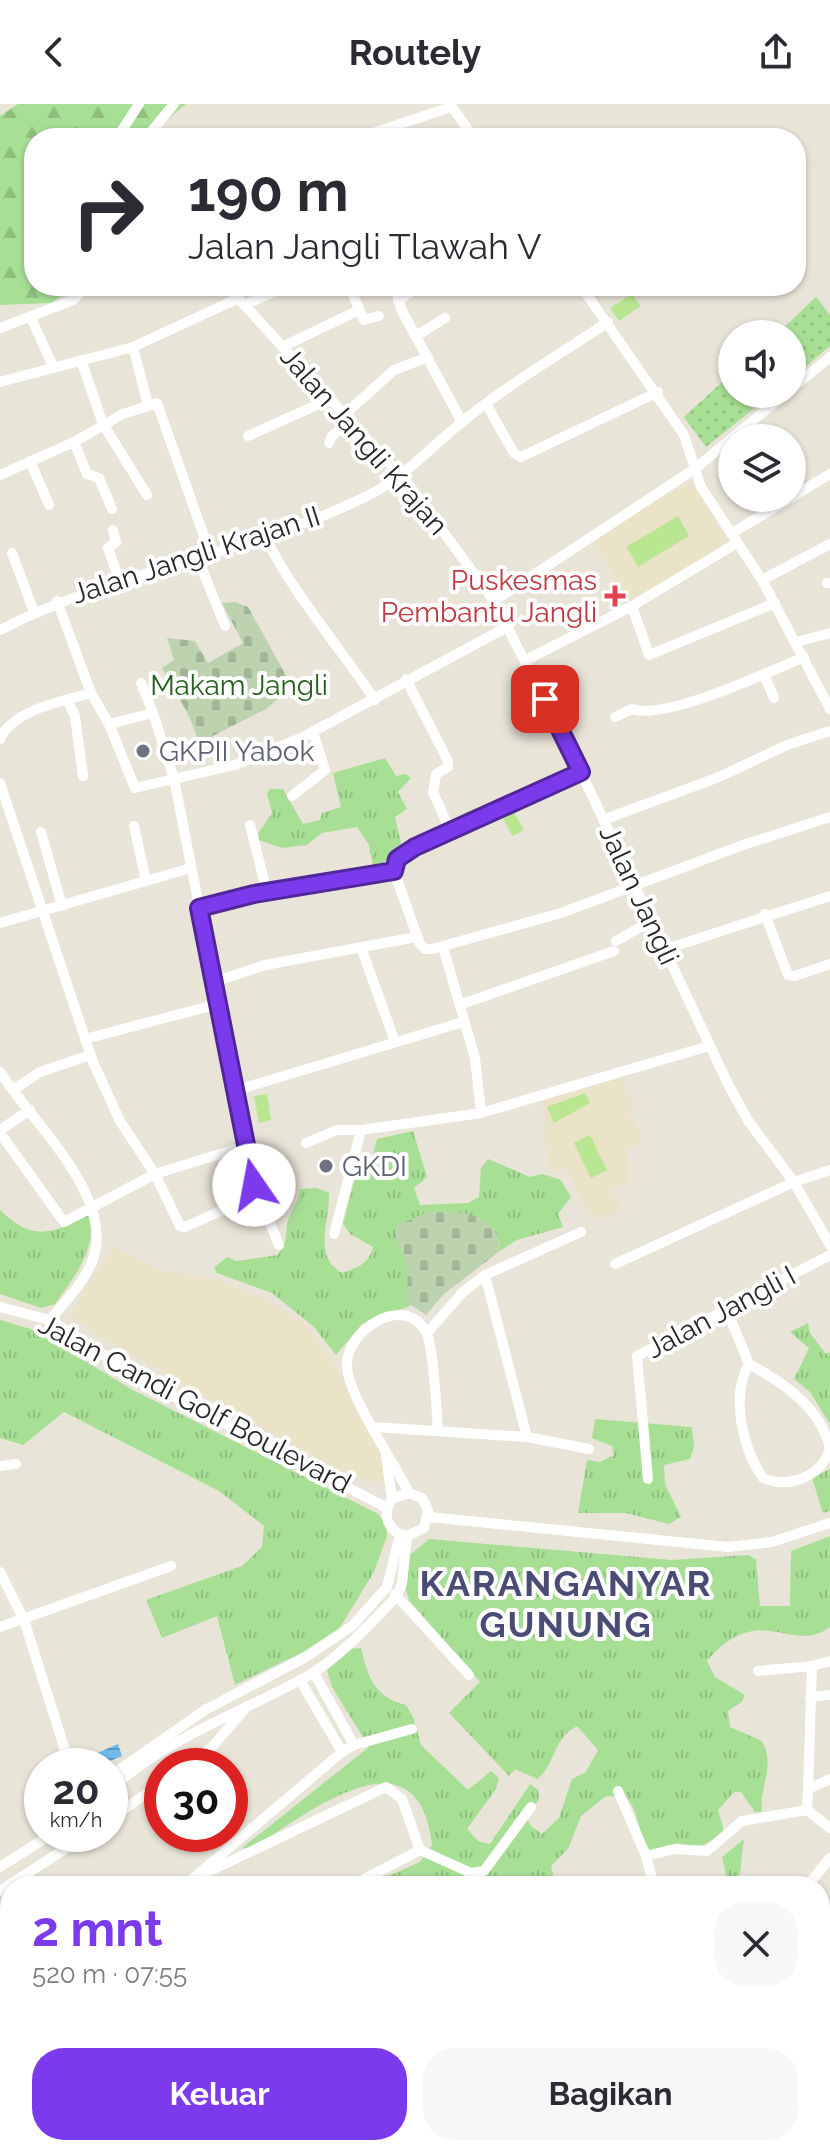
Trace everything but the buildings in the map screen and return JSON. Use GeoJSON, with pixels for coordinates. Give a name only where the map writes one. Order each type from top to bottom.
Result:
{"type":"FeatureCollection","features":[{"type":"Feature","properties":{"kind":"street"},"geometry":{"type":"LineString","coordinates":[[123,128],[139,104]]}},
{"type":"Feature","properties":{"kind":"street"},"geometry":{"type":"LineString","coordinates":[[154,128],[174,104]]}},
{"type":"Feature","properties":{"kind":"street"},"geometry":{"type":"LineString","coordinates":[[387,128],[450,106],[466,128]]}},
{"type":"Feature","properties":{"kind":"street"},"geometry":{"type":"LineString","coordinates":[[0,328],[31,318],[77,296]]}},
{"type":"Feature","properties":{"kind":"street","name":"Jalan Jangli Krajan"},"geometry":{"type":"LineString","coordinates":[[237,296],[400,476],[494,601]]}},
{"type":"Feature","properties":{"kind":"street"},"geometry":{"type":"LineString","coordinates":[[0,382],[133,347],[257,296]]}},
{"type":"Feature","properties":{"kind":"street"},"geometry":{"type":"LineString","coordinates":[[353,296],[366,320],[379,316]]}},
{"type":"Feature","properties":{"kind":"street"},"geometry":{"type":"LineString","coordinates":[[397,296],[462,422]]}},
{"type":"Feature","properties":{"kind":"street"},"geometry":{"type":"LineString","coordinates":[[398,300],[405,296]]}},
{"type":"Feature","properties":{"kind":"street"},"geometry":{"type":"LineString","coordinates":[[588,296],[658,392],[684,435],[701,487],[762,580],[830,709]]}},
{"type":"Feature","properties":{"kind":"street"},"geometry":{"type":"LineString","coordinates":[[282,347],[359,310]]}},
{"type":"Feature","properties":{"kind":"street"},"geometry":{"type":"LineString","coordinates":[[31,318],[54,368]]}},
{"type":"Feature","properties":{"kind":"street"},"geometry":{"type":"LineString","coordinates":[[416,336],[445,318]]}},
{"type":"Feature","properties":{"kind":"street","name":"Jalan Jangli Krajan II"},"geometry":{"type":"LineString","coordinates":[[0,630],[57,601],[211,556],[372,494],[400,476],[486,404],[608,322]]}},
{"type":"Feature","properties":{"kind":"street"},"geometry":{"type":"LineString","coordinates":[[133,347],[148,405]]}},
{"type":"Feature","properties":{"kind":"street"},"geometry":{"type":"LineString","coordinates":[[329,443],[348,418],[394,370],[428,357]]}},
{"type":"Feature","properties":{"kind":"street"},"geometry":{"type":"LineString","coordinates":[[806,377],[830,357]]}},
{"type":"Feature","properties":{"kind":"street"},"geometry":{"type":"LineString","coordinates":[[81,360],[103,424],[147,495]]}},
{"type":"Feature","properties":{"kind":"street"},"geometry":{"type":"LineString","coordinates":[[486,404],[518,456],[658,392]]}},
{"type":"Feature","properties":{"kind":"street"},"geometry":{"type":"LineString","coordinates":[[248,436],[330,399]]}},
{"type":"Feature","properties":{"kind":"street"},"geometry":{"type":"LineString","coordinates":[[0,475],[74,442],[103,424],[157,403],[161,407],[211,556]]}},
{"type":"Feature","properties":{"kind":"street"},"geometry":{"type":"LineString","coordinates":[[749,424],[768,408]]}},
{"type":"Feature","properties":{"kind":"street"},"geometry":{"type":"LineString","coordinates":[[74,442],[87,474],[99,478],[112,509]]}},
{"type":"Feature","properties":{"kind":"street"},"geometry":{"type":"LineString","coordinates":[[494,601],[696,468],[718,450]]}},
{"type":"Feature","properties":{"kind":"street"},"geometry":{"type":"LineString","coordinates":[[30,461],[49,505]]}},
{"type":"Feature","properties":{"kind":"street"},"geometry":{"type":"LineString","coordinates":[[806,489],[830,474]]}},
{"type":"Feature","properties":{"kind":"street"},"geometry":{"type":"LineString","coordinates":[[526,660],[632,606],[771,512]]}},
{"type":"Feature","properties":{"kind":"street"},"geometry":{"type":"LineString","coordinates":[[113,530],[116,542],[108,548],[120,582]]}},
{"type":"Feature","properties":{"kind":"street"},"geometry":{"type":"LineString","coordinates":[[265,537],[299,597],[337,643],[375,700]]}},
{"type":"Feature","properties":{"kind":"street"},"geometry":{"type":"LineString","coordinates":[[762,580],[830,544]]}},
{"type":"Feature","properties":{"kind":"street","name":"Jalan Jangli Krajan II"},"geometry":{"type":"LineString","coordinates":[[12,553],[34,612]]}},
{"type":"Feature","properties":{"kind":"street"},"geometry":{"type":"LineString","coordinates":[[198,559],[225,626]]}},
{"type":"Feature","properties":{"kind":"street"},"geometry":{"type":"LineString","coordinates":[[57,601],[91,693],[109,724],[132,787],[235,765],[313,732],[509,626]]}},
{"type":"Feature","properties":{"kind":"street","name":"Jalan Jangli"},"geometry":{"type":"LineString","coordinates":[[494,601],[581,772],[709,1046],[749,1122],[794,1182],[830,1245]]}},
{"type":"Feature","properties":{"kind":"street"},"geometry":{"type":"LineString","coordinates":[[632,606],[649,655],[775,603]]}},
{"type":"Feature","properties":{"kind":"street"},"geometry":{"type":"LineString","coordinates":[[796,642],[830,633]]}},
{"type":"Feature","properties":{"kind":"street"},"geometry":{"type":"LineString","coordinates":[[615,717],[632,709],[641,713],[666,708],[804,657]]}},
{"type":"Feature","properties":{"kind":"street"},"geometry":{"type":"LineString","coordinates":[[764,674],[774,698]]}},
{"type":"Feature","properties":{"kind":"street"},"geometry":{"type":"LineString","coordinates":[[406,679],[448,761],[448,767],[436,774],[433,792],[450,830]]}},
{"type":"Feature","properties":{"kind":"street"},"geometry":{"type":"LineString","coordinates":[[141,683],[174,779],[256,1195],[279,1245]]}},
{"type":"Feature","properties":{"kind":"street"},"geometry":{"type":"LineString","coordinates":[[0,739],[11,725],[28,714],[91,693]]}},
{"type":"Feature","properties":{"kind":"street"},"geometry":{"type":"LineString","coordinates":[[67,700],[75,716],[83,776]]}},
{"type":"Feature","properties":{"kind":"street"},"geometry":{"type":"LineString","coordinates":[[109,724],[153,713]]}},
{"type":"Feature","properties":{"kind":"street"},"geometry":{"type":"LineString","coordinates":[[603,820],[719,777],[787,745],[830,731]]}},
{"type":"Feature","properties":{"kind":"street"},"geometry":{"type":"LineString","coordinates":[[292,796],[325,770],[313,732]]}},
{"type":"Feature","properties":{"kind":"street"},"geometry":{"type":"LineString","coordinates":[[581,772],[450,830],[403,854],[395,862],[394,871],[417,937],[425,949],[443,947],[635,888],[743,845],[830,817]]}},
{"type":"Feature","properties":{"kind":"street"},"geometry":{"type":"LineString","coordinates":[[0,783],[29,874],[45,910],[90,1055],[120,1121],[155,1174],[180,1226],[185,1227],[256,1195]]}},
{"type":"Feature","properties":{"kind":"street"},"geometry":{"type":"LineString","coordinates":[[250,825],[267,892]]}},
{"type":"Feature","properties":{"kind":"street"},"geometry":{"type":"LineString","coordinates":[[134,826],[146,881]]}},
{"type":"Feature","properties":{"kind":"street"},"geometry":{"type":"LineString","coordinates":[[41,832],[62,906]]}},
{"type":"Feature","properties":{"kind":"street"},"geometry":{"type":"LineString","coordinates":[[0,923],[191,868]]}},
{"type":"Feature","properties":{"kind":"street"},"geometry":{"type":"LineString","coordinates":[[199,908],[267,892],[394,871]]}},
{"type":"Feature","properties":{"kind":"street"},"geometry":{"type":"LineString","coordinates":[[666,949],[765,914],[830,896]]}},
{"type":"Feature","properties":{"kind":"street"},"geometry":{"type":"LineString","coordinates":[[765,914],[788,975],[829,968]]}},
{"type":"Feature","properties":{"kind":"street"},"geometry":{"type":"LineString","coordinates":[[462,1004],[615,946],[651,921]]}},
{"type":"Feature","properties":{"kind":"street"},"geometry":{"type":"LineString","coordinates":[[214,982],[265,965],[417,937]]}},
{"type":"Feature","properties":{"kind":"street"},"geometry":{"type":"LineString","coordinates":[[361,947],[395,1042]]}},
{"type":"Feature","properties":{"kind":"street"},"geometry":{"type":"LineString","coordinates":[[443,947],[462,1004],[463,1022],[475,1058],[481,1113]]}},
{"type":"Feature","properties":{"kind":"street"},"geometry":{"type":"LineString","coordinates":[[85,1039],[218,1004]]}},
{"type":"Feature","properties":{"kind":"street"},"geometry":{"type":"LineString","coordinates":[[237,1090],[463,1022]]}},
{"type":"Feature","properties":{"kind":"street"},"geometry":{"type":"LineString","coordinates":[[306,1143],[337,1130],[361,1130],[481,1113],[709,1046]]}},
{"type":"Feature","properties":{"kind":"street"},"geometry":{"type":"LineString","coordinates":[[13,1090],[40,1072],[90,1055]]}},
{"type":"Feature","properties":{"kind":"street"},"geometry":{"type":"LineString","coordinates":[[0,1072],[30,1110],[93,1205],[98,1240],[93,1260],[86,1275],[50,1320]]}},
{"type":"Feature","properties":{"kind":"street"},"geometry":{"type":"LineString","coordinates":[[30,1110],[0,1132],[62,1222],[155,1174],[246,1146]]}},
{"type":"Feature","properties":{"kind":"street"},"geometry":{"type":"LineString","coordinates":[[334,1234],[361,1130]]}},
{"type":"Feature","properties":{"kind":"street"},"geometry":{"type":"LineString","coordinates":[[615,1264],[794,1182],[830,1170]]}},
{"type":"Feature","properties":{"kind":"street"},"geometry":{"type":"LineString","coordinates":[[438,1429],[427,1333],[463,1292],[485,1275],[581,1232]]}},
{"type":"Feature","properties":{"kind":"street","name":"Jalan Jangli I"},"geometry":{"type":"LineString","coordinates":[[648,1479],[635,1360],[640,1354],[830,1255]]}},
{"type":"Feature","properties":{"kind":"street"},"geometry":{"type":"LineString","coordinates":[[485,1275],[527,1437]]}},
{"type":"Feature","properties":{"kind":"street","name":"Jalan Candi Golf Boulevard"},"geometry":{"type":"LineString","coordinates":[[0,1307],[50,1320],[146,1382],[390,1503]]}},
{"type":"Feature","properties":{"kind":"street"},"geometry":{"type":"LineString","coordinates":[[726,1308],[749,1364],[810,1407],[823,1426],[830,1449],[824,1462],[796,1481],[776,1483],[763,1478],[742,1427],[741,1398],[744,1373],[749,1364]]}},
{"type":"Feature","properties":{"kind":"street","name":"Jalan Candi Golf Boulevard"},"geometry":{"type":"LineString","coordinates":[[427,1333],[413,1316],[401,1313],[369,1327],[351,1345],[347,1371],[386,1455],[409,1493],[426,1503],[429,1517]]}},
{"type":"Feature","properties":{"kind":"street"},"geometry":{"type":"LineString","coordinates":[[373,1427],[527,1437],[589,1449]]}},
{"type":"Feature","properties":{"kind":"street","name":"Jalan Candi Golf Boulevard"},"geometry":{"type":"LineString","coordinates":[[386,1455],[390,1503],[388,1523],[404,1535]]}},
{"type":"Feature","properties":{"kind":"street"},"geometry":{"type":"LineString","coordinates":[[0,1466],[16,1464]]}},
{"type":"Feature","properties":{"kind":"street"},"geometry":{"type":"LineString","coordinates":[[390,1503],[409,1493]]}},
{"type":"Feature","properties":{"kind":"street"},"geometry":{"type":"LineString","coordinates":[[404,1535],[424,1528],[429,1517],[728,1547],[772,1542],[830,1523]]}},
{"type":"Feature","properties":{"kind":"street"},"geometry":{"type":"LineString","coordinates":[[128,1763],[205,1710],[329,1643],[352,1626],[387,1587],[404,1535]]}},
{"type":"Feature","properties":{"kind":"street"},"geometry":{"type":"LineString","coordinates":[[128,1776],[248,1705],[314,1673],[397,1596],[402,1583],[404,1535]]}},
{"type":"Feature","properties":{"kind":"street"},"geometry":{"type":"LineString","coordinates":[[0,1627],[171,1566]]}},
{"type":"Feature","properties":{"kind":"street"},"geometry":{"type":"LineString","coordinates":[[0,1572],[24,1620],[64,1748]]}},
{"type":"Feature","properties":{"kind":"street"},"geometry":{"type":"LineString","coordinates":[[387,1587],[469,1675]]}},
{"type":"Feature","properties":{"kind":"street"},"geometry":{"type":"LineString","coordinates":[[758,1671],[812,1666],[830,1661]]}},
{"type":"Feature","properties":{"kind":"street"},"geometry":{"type":"LineString","coordinates":[[807,1810],[812,1666]]}},
{"type":"Feature","properties":{"kind":"street"},"geometry":{"type":"LineString","coordinates":[[314,1673],[354,1745]]}},
{"type":"Feature","properties":{"kind":"street"},"geometry":{"type":"LineString","coordinates":[[300,1680],[342,1752]]}},
{"type":"Feature","properties":{"kind":"street"},"geometry":{"type":"LineString","coordinates":[[810,1697],[830,1695]]}},
{"type":"Feature","properties":{"kind":"street"},"geometry":{"type":"LineString","coordinates":[[211,1748],[248,1705]]}},
{"type":"Feature","properties":{"kind":"street"},"geometry":{"type":"LineString","coordinates":[[320,1715],[333,1707]]}},
{"type":"Feature","properties":{"kind":"street"},"geometry":{"type":"LineString","coordinates":[[220,1862],[342,1752],[354,1745],[412,1729]]}},
{"type":"Feature","properties":{"kind":"street"},"geometry":{"type":"LineString","coordinates":[[808,1789],[830,1779]]}},
{"type":"Feature","properties":{"kind":"street"},"geometry":{"type":"LineString","coordinates":[[198,1876],[220,1862],[386,1787],[402,1799],[420,1850],[471,1873],[484,1871],[531,1807]]}},
{"type":"Feature","properties":{"kind":"street"},"geometry":{"type":"LineString","coordinates":[[618,1791],[651,1876]]}},
{"type":"Feature","properties":{"kind":"street"},"geometry":{"type":"LineString","coordinates":[[646,1856],[674,1849],[707,1851],[742,1821],[807,1810],[830,1828]]}},
{"type":"Feature","properties":{"kind":"street"},"geometry":{"type":"LineString","coordinates":[[370,1876],[420,1850]]}},
{"type":"Feature","properties":{"kind":"street"},"geometry":{"type":"LineString","coordinates":[[0,1867],[24,1852]]}},
{"type":"Feature","properties":{"kind":"street"},"geometry":{"type":"LineString","coordinates":[[23,1876],[60,1852]]}},
{"type":"Feature","properties":{"kind":"street"},"geometry":{"type":"LineString","coordinates":[[815,1876],[830,1858]]}},
{"type":"Feature","properties":{"kind":"street"},"geometry":{"type":"LineString","coordinates":[[0,2071],[0,2087]]}},
{"type":"Feature","properties":{"kind":"shaded area"},"geometry":{"type":"Polygon","coordinates":[[[691,481],[729,544],[631,603],[593,539],[691,481]]]}},
{"type":"Feature","properties":{"kind":"shaded area"},"geometry":{"type":"Polygon","coordinates":[[[620,1078],[642,1141],[626,1149],[630,1185],[610,1187],[622,1209],[601,1220],[596,1212],[590,1215],[565,1167],[553,1173],[547,1160],[544,1100],[620,1078]]]}},
{"type":"Feature","properties":{"kind":"shaded area"},"geometry":{"type":"Polygon","coordinates":[[[113,1246],[163,1271],[218,1280],[271,1302],[308,1327],[345,1381],[384,1462],[387,1484],[341,1472],[70,1316],[113,1246]]]}},
{"type":"Feature","properties":{"kind":"green space"},"geometry":{"type":"Polygon","coordinates":[[[18,104],[186,104],[157,128],[24,128],[24,296],[61,296],[51,303],[0,305],[0,116],[18,104]]]}},
{"type":"Feature","properties":{"kind":"green space"},"geometry":{"type":"Polygon","coordinates":[[[629,296],[634,296],[641,306],[619,321],[610,308],[629,296]]]}},
{"type":"Feature","properties":{"kind":"green space"},"geometry":{"type":"Polygon","coordinates":[[[816,297],[830,315],[830,346],[806,366],[806,320],[792,320],[816,297]]]}},
{"type":"Feature","properties":{"kind":"green space"},"geometry":{"type":"Polygon","coordinates":[[[718,386],[718,408],[755,408],[735,424],[718,424],[718,437],[706,447],[684,417],[718,386]]]}},
{"type":"Feature","properties":{"kind":"green space"},"geometry":{"type":"Polygon","coordinates":[[[678,516],[689,536],[638,567],[626,547],[678,516]]]}},
{"type":"Feature","properties":{"kind":"green space","name":"Makam Jangli"},"geometry":{"type":"Polygon","coordinates":[[[235,602],[248,607],[287,677],[283,695],[266,709],[199,743],[187,713],[162,668],[174,660],[167,638],[195,641],[208,663],[243,643],[222,603],[235,602]]]}},
{"type":"Feature","properties":{"kind":"green space"},"geometry":{"type":"Polygon","coordinates":[[[385,758],[396,776],[406,774],[411,778],[398,792],[407,809],[395,817],[402,847],[378,868],[374,870],[369,845],[357,827],[322,833],[307,845],[282,848],[259,840],[258,834],[272,813],[267,794],[270,789],[283,789],[303,824],[320,820],[322,813],[341,807],[333,773],[385,758]]]}},
{"type":"Feature","properties":{"kind":"green space"},"geometry":{"type":"Polygon","coordinates":[[[513,810],[524,830],[512,836],[502,816],[513,810]]]}},
{"type":"Feature","properties":{"kind":"green space"},"geometry":{"type":"Polygon","coordinates":[[[585,1093],[590,1103],[554,1123],[547,1107],[585,1093]]]}},
{"type":"Feature","properties":{"kind":"green space"},"geometry":{"type":"Polygon","coordinates":[[[267,1094],[271,1120],[259,1123],[254,1096],[267,1094]]]}},
{"type":"Feature","properties":{"kind":"green space"},"geometry":{"type":"Polygon","coordinates":[[[413,1131],[427,1177],[414,1188],[420,1205],[468,1203],[479,1197],[481,1168],[488,1159],[530,1177],[543,1174],[561,1180],[571,1197],[558,1214],[563,1227],[517,1240],[500,1251],[500,1243],[407,1264],[410,1306],[362,1324],[336,1355],[314,1327],[272,1293],[217,1273],[214,1268],[227,1257],[236,1261],[278,1255],[300,1189],[317,1188],[329,1193],[325,1248],[333,1266],[342,1273],[362,1264],[369,1258],[373,1247],[350,1234],[343,1224],[356,1174],[372,1158],[377,1139],[413,1131]]]}},
{"type":"Feature","properties":{"kind":"green space"},"geometry":{"type":"Polygon","coordinates":[[[590,1135],[607,1170],[591,1178],[574,1143],[590,1135]]]}},
{"type":"Feature","properties":{"kind":"green space"},"geometry":{"type":"Polygon","coordinates":[[[0,1210],[22,1227],[43,1232],[64,1227],[89,1215],[91,1228],[87,1251],[55,1304],[41,1308],[0,1294],[0,1210]]]}},
{"type":"Feature","properties":{"kind":"green space"},"geometry":{"type":"Polygon","coordinates":[[[428,1212],[463,1213],[484,1221],[498,1238],[500,1251],[444,1294],[426,1315],[408,1303],[407,1264],[395,1236],[398,1225],[428,1212]]]}},
{"type":"Feature","properties":{"kind":"green space"},"geometry":{"type":"Polygon","coordinates":[[[0,1320],[34,1330],[131,1389],[378,1514],[386,1525],[387,1536],[374,1572],[339,1629],[305,1651],[235,1685],[217,1616],[162,1638],[146,1600],[242,1566],[262,1547],[264,1526],[219,1491],[64,1412],[23,1445],[0,1438],[0,1320]]]}},
{"type":"Feature","properties":{"kind":"green space"},"geometry":{"type":"Polygon","coordinates":[[[808,1323],[810,1333],[826,1354],[830,1352],[830,1424],[810,1392],[794,1379],[809,1348],[790,1332],[808,1323]]]}},
{"type":"Feature","properties":{"kind":"green space"},"geometry":{"type":"Polygon","coordinates":[[[595,1419],[692,1427],[694,1447],[690,1459],[664,1465],[665,1484],[681,1517],[669,1524],[626,1513],[578,1513],[587,1460],[600,1462],[614,1455],[612,1446],[592,1438],[595,1419]]]}},
{"type":"Feature","properties":{"kind":"green space"},"geometry":{"type":"Polygon","coordinates":[[[830,1469],[830,1511],[823,1513],[812,1478],[830,1469]]]}},
{"type":"Feature","properties":{"kind":"green space"},"geometry":{"type":"Polygon","coordinates":[[[830,1536],[830,1627],[802,1636],[759,1631],[743,1634],[726,1643],[707,1661],[715,1677],[745,1695],[742,1702],[728,1711],[730,1727],[762,1741],[767,1768],[762,1812],[755,1812],[741,1792],[734,1792],[718,1810],[725,1834],[695,1849],[677,1843],[653,1853],[644,1841],[631,1803],[626,1797],[606,1796],[581,1816],[568,1849],[551,1866],[554,1876],[388,1876],[420,1862],[432,1845],[422,1809],[405,1789],[383,1784],[356,1789],[328,1801],[248,1850],[248,1843],[369,1747],[332,1687],[327,1670],[347,1649],[361,1648],[374,1684],[386,1697],[406,1705],[421,1745],[468,1790],[491,1771],[499,1778],[496,1789],[467,1829],[478,1841],[490,1844],[530,1784],[538,1790],[539,1799],[527,1818],[531,1826],[542,1834],[559,1818],[572,1779],[586,1772],[598,1750],[577,1726],[563,1738],[537,1779],[515,1769],[509,1776],[449,1713],[480,1682],[409,1600],[406,1590],[410,1555],[429,1539],[672,1560],[748,1555],[756,1559],[760,1606],[790,1606],[791,1551],[830,1536]]]}},
{"type":"Feature","properties":{"kind":"green space"},"geometry":{"type":"Polygon","coordinates":[[[744,1839],[739,1876],[726,1876],[722,1857],[744,1839]]]}},
{"type":"Feature","properties":{"kind":"place","name":"Puskesmas Pembantu Jangli"},"geometry":{"type":"Point","coordinates":[615,596]}},
{"type":"Feature","properties":{"kind":"place","name":"GKPII Yabok"},"geometry":{"type":"Point","coordinates":[143,751]}},
{"type":"Feature","properties":{"kind":"place","name":"GKDI"},"geometry":{"type":"Point","coordinates":[326,1166]}},
{"type":"Feature","properties":{"kind":"district","name":"KARANGANYAR GUNUNG"},"geometry":{"type":"Point","coordinates":[566,1604]}},
{"type":"Feature","properties":{"kind":"route"},"geometry":{"type":"LineString","coordinates":[[254,1185],[199,908],[254,894],[394,871],[397,859],[415,847],[581,772],[545,699]]}}]}
